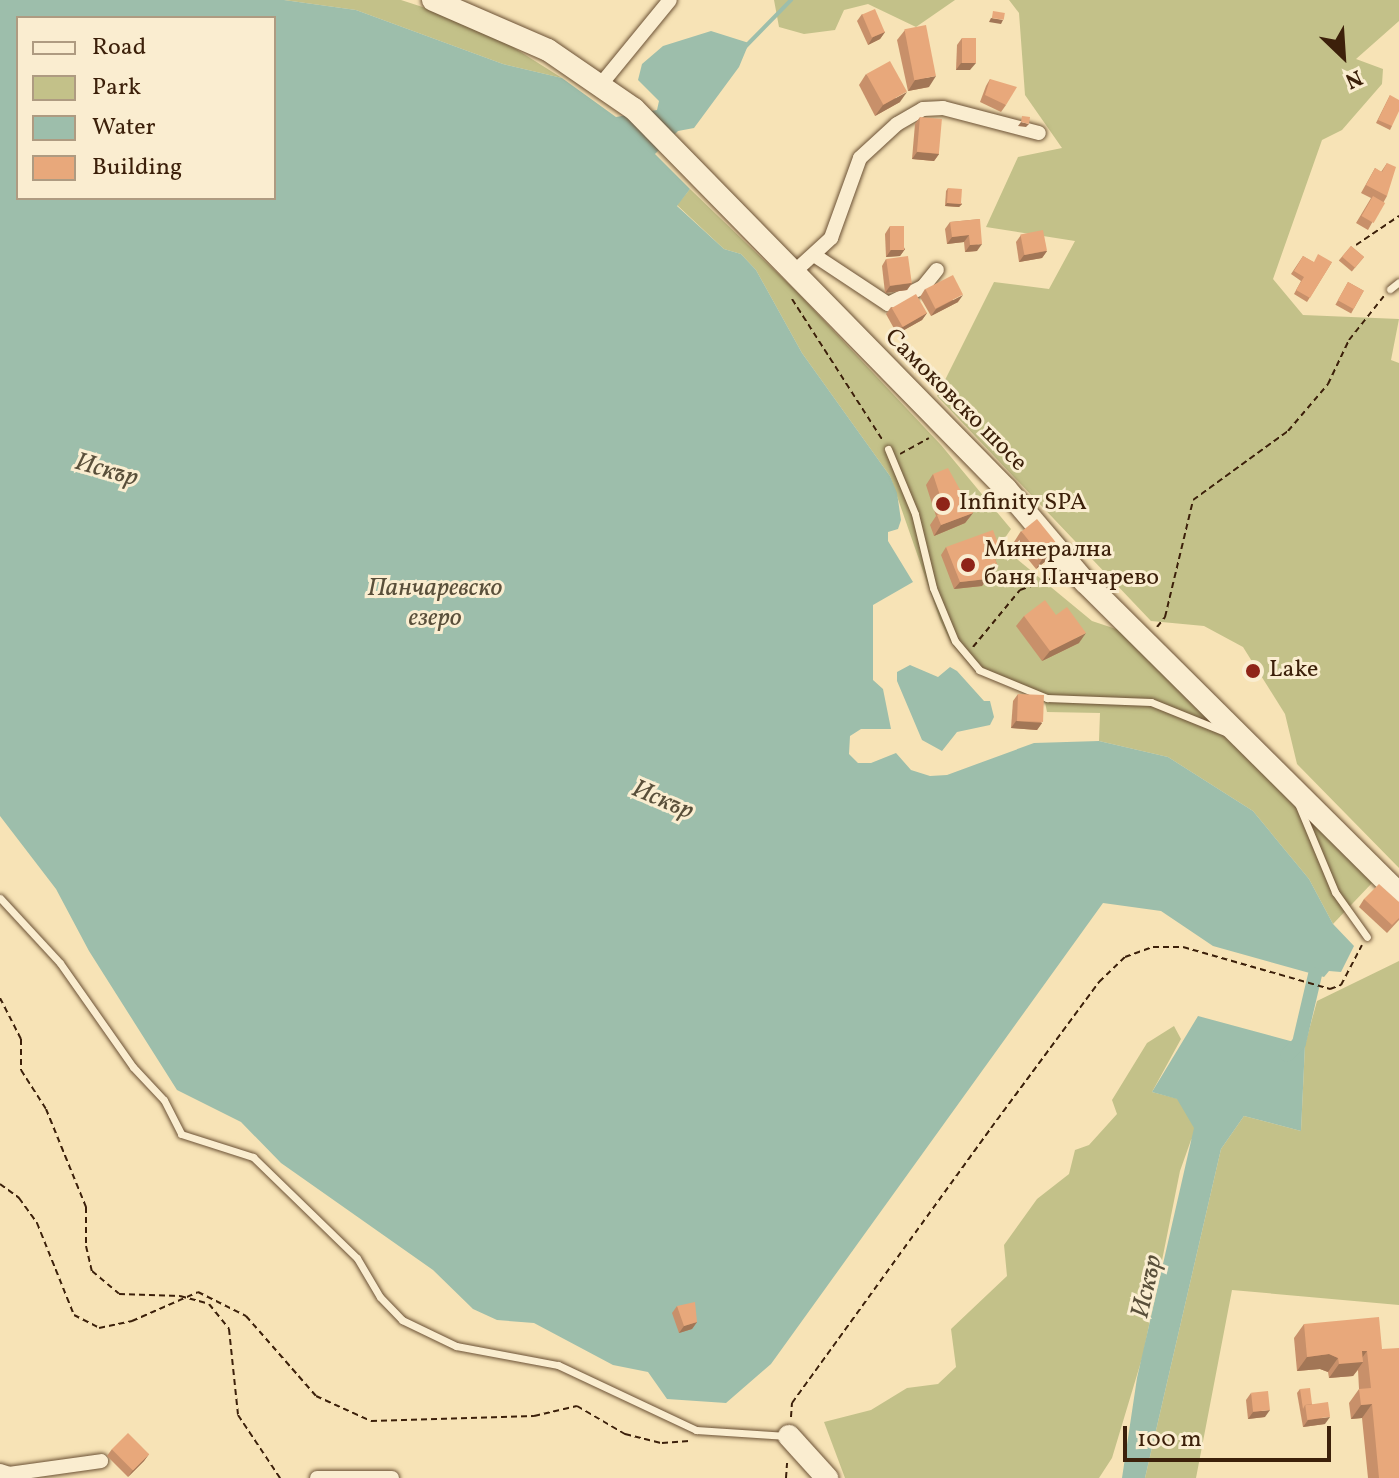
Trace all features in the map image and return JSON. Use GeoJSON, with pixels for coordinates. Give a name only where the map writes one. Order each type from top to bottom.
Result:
{"type":"FeatureCollection","features":[{"type":"Feature","properties":{"kind":"main road","name":"Самоковско шосе"},"geometry":{"type":"LineString","coordinates":[[433,0],[536,44],[602,83],[634,109],[1006,489],[1077,573],[1250,742],[1399,894]]}},
{"type":"Feature","properties":{"kind":"main road"},"geometry":{"type":"LineString","coordinates":[[789,1436],[827,1478]]}},
{"type":"Feature","properties":{"kind":"street"},"geometry":{"type":"LineString","coordinates":[[602,83],[670,0]]}},
{"type":"Feature","properties":{"kind":"street"},"geometry":{"type":"LineString","coordinates":[[793,273],[814,255],[840,221],[849,179],[860,158],[897,124],[923,109],[943,108],[1039,133]]}},
{"type":"Feature","properties":{"kind":"street"},"geometry":{"type":"LineString","coordinates":[[814,255],[888,304],[923,287],[937,270]]}},
{"type":"Feature","properties":{"kind":"street"},"geometry":{"type":"LineString","coordinates":[[0,1471],[9,1474],[101,1461]]}},
{"type":"Feature","properties":{"kind":"street"},"geometry":{"type":"LineString","coordinates":[[317,1478],[392,1478]]}},
{"type":"Feature","properties":{"kind":"lane"},"geometry":{"type":"LineString","coordinates":[[1390,289],[1399,282]]}},
{"type":"Feature","properties":{"kind":"lane"},"geometry":{"type":"LineString","coordinates":[[888,449],[915,514],[933,588],[965,653],[979,670],[1022,691],[1093,702],[1151,702],[1250,742]]}},
{"type":"Feature","properties":{"kind":"lane"},"geometry":{"type":"LineString","coordinates":[[1296,788],[1297,811],[1335,892],[1367,937]]}},
{"type":"Feature","properties":{"kind":"lane"},"geometry":{"type":"LineString","coordinates":[[0,898],[60,963],[133,1067],[164,1100],[181,1134],[253,1157],[357,1258],[380,1297],[402,1320],[456,1346],[558,1365],[696,1430],[789,1436]]}},
{"type":"Feature","properties":{"kind":"path"},"geometry":{"type":"LineString","coordinates":[[1356,245],[1399,216]]}},
{"type":"Feature","properties":{"kind":"path"},"geometry":{"type":"LineString","coordinates":[[1165,617],[1193,500],[1288,431],[1328,384],[1349,340],[1390,289]]}},
{"type":"Feature","properties":{"kind":"path"},"geometry":{"type":"LineString","coordinates":[[798,314],[888,449]]}},
{"type":"Feature","properties":{"kind":"path"},"geometry":{"type":"LineString","coordinates":[[892,458],[946,429]]}},
{"type":"Feature","properties":{"kind":"path"},"geometry":{"type":"LineString","coordinates":[[965,653],[990,632],[1020,590],[1033,581],[1077,573]]}},
{"type":"Feature","properties":{"kind":"path"},"geometry":{"type":"LineString","coordinates":[[789,1436],[792,1403],[1099,982],[1125,957],[1153,947],[1183,947],[1324,987],[1341,985],[1367,937]]}},
{"type":"Feature","properties":{"kind":"path"},"geometry":{"type":"LineString","coordinates":[[0,998],[21,1039],[21,1070],[46,1109],[86,1207],[86,1246],[92,1271],[119,1294],[214,1296],[246,1316],[316,1396],[371,1421],[534,1416],[577,1406],[625,1434],[662,1443],[715,1433]]}},
{"type":"Feature","properties":{"kind":"path"},"geometry":{"type":"LineString","coordinates":[[0,1184],[19,1198],[37,1223],[60,1288],[83,1322],[99,1328],[132,1321],[180,1296],[209,1304],[229,1329],[238,1415],[280,1478]]}},
{"type":"Feature","properties":{"kind":"green space"},"geometry":{"type":"Polygon","coordinates":[[[284,0],[401,0],[478,25],[562,78],[503,64],[356,10],[284,0]]]}},
{"type":"Feature","properties":{"kind":"green space"},"geometry":{"type":"Polygon","coordinates":[[[774,0],[955,0],[916,27],[868,4],[844,10],[835,30],[804,34],[779,27],[774,0]]]}},
{"type":"Feature","properties":{"kind":"green space"},"geometry":{"type":"Polygon","coordinates":[[[1009,0],[1399,0],[1399,21],[1356,59],[1383,69],[1382,84],[1342,130],[1322,140],[1273,279],[1303,315],[1399,319],[1391,360],[1399,363],[1399,868],[1297,764],[1285,714],[1243,647],[1204,626],[1151,621],[937,396],[994,282],[1049,289],[1075,241],[986,227],[1018,157],[1062,148],[1025,95],[1019,13],[1009,0]]]}},
{"type":"Feature","properties":{"kind":"green space"},"geometry":{"type":"Polygon","coordinates":[[[690,189],[797,292],[941,445],[1011,529],[1000,545],[1092,621],[1122,631],[1181,685],[1372,883],[1333,924],[1309,879],[1253,811],[1168,757],[1099,741],[1100,713],[1047,712],[1045,702],[976,672],[951,643],[940,620],[890,476],[802,353],[756,270],[741,254],[724,249],[677,205],[690,189]]]}},
{"type":"Feature","properties":{"kind":"green space"},"geometry":{"type":"Polygon","coordinates":[[[1399,961],[1399,1305],[1232,1290],[1196,1478],[1145,1478],[1221,1149],[1244,1116],[1301,1131],[1305,1045],[1317,1001],[1399,961]]]}},
{"type":"Feature","properties":{"kind":"green space"},"geometry":{"type":"Polygon","coordinates":[[[1174,1026],[1181,1039],[1152,1092],[1221,1110],[1191,1140],[1180,1171],[1143,1355],[1112,1458],[1099,1478],[845,1478],[824,1422],[871,1410],[907,1388],[938,1384],[956,1367],[951,1329],[1007,1276],[1004,1245],[1037,1199],[1069,1174],[1075,1150],[1089,1145],[1117,1114],[1112,1100],[1147,1043],[1174,1026]]]}},
{"type":"Feature","properties":{"kind":"water","name":"Панчаревско езеро"},"geometry":{"type":"Polygon","coordinates":[[[0,0],[284,0],[356,10],[503,64],[562,78],[616,117],[657,110],[659,101],[638,80],[642,64],[663,46],[711,31],[749,43],[739,67],[694,128],[678,131],[655,154],[690,189],[677,206],[724,249],[741,254],[756,270],[802,353],[890,476],[897,493],[901,520],[898,529],[888,532],[888,541],[913,582],[873,605],[873,680],[883,689],[891,729],[861,729],[850,736],[849,754],[858,763],[871,763],[896,753],[911,770],[930,776],[947,775],[1034,743],[1099,741],[1168,757],[1253,811],[1309,879],[1333,924],[1354,946],[1341,972],[1329,971],[1324,977],[1213,946],[1161,911],[1103,903],[771,1364],[726,1403],[667,1399],[648,1372],[613,1365],[534,1323],[497,1320],[473,1309],[433,1270],[281,1163],[241,1122],[177,1090],[89,951],[56,889],[0,816],[0,0]]]}},
{"type":"Feature","properties":{"kind":"water"},"geometry":{"type":"Polygon","coordinates":[[[910,665],[938,677],[950,667],[957,671],[984,701],[990,701],[994,717],[990,725],[957,732],[942,751],[922,740],[897,681],[897,672],[910,665]]]}},
{"type":"Feature","properties":{"kind":"water"},"geometry":{"type":"Polygon","coordinates":[[[1198,1016],[1305,1045],[1301,1131],[1244,1116],[1221,1149],[1145,1478],[1122,1478],[1137,1378],[1194,1128],[1177,1099],[1152,1092],[1198,1016]]]}},
{"type":"Feature","properties":{"kind":"building"},"geometry":{"type":"Polygon","coordinates":[[[875,9],[885,32],[872,37],[862,14],[875,9]]]}},
{"type":"Feature","properties":{"kind":"building"},"geometry":{"type":"Polygon","coordinates":[[[993,11],[1005,13],[1004,20],[992,18],[993,11]]]}},
{"type":"Feature","properties":{"kind":"building"},"geometry":{"type":"Polygon","coordinates":[[[926,25],[936,76],[914,80],[904,29],[926,25]]]}},
{"type":"Feature","properties":{"kind":"building"},"geometry":{"type":"Polygon","coordinates":[[[962,38],[976,38],[976,63],[962,63],[962,38]]]}},
{"type":"Feature","properties":{"kind":"building"},"geometry":{"type":"Polygon","coordinates":[[[890,61],[907,92],[883,105],[866,74],[890,61]]]}},
{"type":"Feature","properties":{"kind":"building"},"geometry":{"type":"Polygon","coordinates":[[[990,79],[1017,87],[1006,105],[985,95],[990,79]]]}},
{"type":"Feature","properties":{"kind":"building"},"geometry":{"type":"Polygon","coordinates":[[[1390,95],[1399,100],[1399,111],[1392,126],[1378,120],[1390,95]]]}},
{"type":"Feature","properties":{"kind":"building"},"geometry":{"type":"Polygon","coordinates":[[[1022,116],[1030,117],[1029,124],[1021,122],[1022,116]]]}},
{"type":"Feature","properties":{"kind":"building"},"geometry":{"type":"Polygon","coordinates":[[[920,117],[942,119],[939,154],[917,152],[920,117]]]}},
{"type":"Feature","properties":{"kind":"building"},"geometry":{"type":"Polygon","coordinates":[[[1387,163],[1396,167],[1387,196],[1366,185],[1375,168],[1382,172],[1387,163]]]}},
{"type":"Feature","properties":{"kind":"building"},"geometry":{"type":"Polygon","coordinates":[[[948,188],[962,189],[961,204],[947,203],[948,188]]]}},
{"type":"Feature","properties":{"kind":"building"},"geometry":{"type":"Polygon","coordinates":[[[1373,196],[1385,203],[1374,223],[1362,216],[1373,196]]]}},
{"type":"Feature","properties":{"kind":"building"},"geometry":{"type":"Polygon","coordinates":[[[980,219],[982,244],[970,245],[969,235],[952,237],[950,222],[980,219]]]}},
{"type":"Feature","properties":{"kind":"building"},"geometry":{"type":"Polygon","coordinates":[[[890,226],[904,226],[904,250],[890,250],[890,226]]]}},
{"type":"Feature","properties":{"kind":"building"},"geometry":{"type":"Polygon","coordinates":[[[1043,230],[1047,251],[1024,255],[1020,234],[1043,230]]]}},
{"type":"Feature","properties":{"kind":"building"},"geometry":{"type":"Polygon","coordinates":[[[1351,246],[1364,257],[1355,268],[1342,257],[1351,246]]]}},
{"type":"Feature","properties":{"kind":"building"},"geometry":{"type":"Polygon","coordinates":[[[1318,254],[1332,262],[1310,298],[1296,290],[1304,277],[1294,271],[1303,256],[1314,262],[1318,254]]]}},
{"type":"Feature","properties":{"kind":"building"},"geometry":{"type":"Polygon","coordinates":[[[908,256],[912,283],[890,286],[886,259],[908,256]]]}},
{"type":"Feature","properties":{"kind":"building"},"geometry":{"type":"Polygon","coordinates":[[[953,275],[963,295],[935,309],[925,289],[953,275]]]}},
{"type":"Feature","properties":{"kind":"building"},"geometry":{"type":"Polygon","coordinates":[[[1348,282],[1364,291],[1354,309],[1338,300],[1348,282]]]}},
{"type":"Feature","properties":{"kind":"building"},"geometry":{"type":"Polygon","coordinates":[[[916,294],[927,313],[903,327],[892,308],[916,294]]]}},
{"type":"Feature","properties":{"kind":"building"},"geometry":{"type":"Polygon","coordinates":[[[948,468],[973,513],[941,525],[937,515],[945,511],[933,474],[948,468]]]}},
{"type":"Feature","properties":{"kind":"building"},"geometry":{"type":"Polygon","coordinates":[[[1037,519],[1059,546],[1043,559],[1021,532],[1037,519]]]}},
{"type":"Feature","properties":{"kind":"building","name":"Минерална баня Панчарево"},"geometry":{"type":"Polygon","coordinates":[[[993,530],[999,546],[991,548],[998,567],[984,573],[987,579],[960,582],[946,547],[993,530]]]}},
{"type":"Feature","properties":{"kind":"building"},"geometry":{"type":"Polygon","coordinates":[[[1045,600],[1056,615],[1067,607],[1086,633],[1050,651],[1024,616],[1045,600]]]}},
{"type":"Feature","properties":{"kind":"building"},"geometry":{"type":"Polygon","coordinates":[[[1018,694],[1044,695],[1043,722],[1017,721],[1018,694]]]}},
{"type":"Feature","properties":{"kind":"building"},"geometry":{"type":"Polygon","coordinates":[[[1379,884],[1399,902],[1399,918],[1392,925],[1364,899],[1379,884]]]}},
{"type":"Feature","properties":{"kind":"building"},"geometry":{"type":"Polygon","coordinates":[[[695,1302],[697,1322],[684,1326],[677,1306],[695,1302]]]}},
{"type":"Feature","properties":{"kind":"building"},"geometry":{"type":"Polygon","coordinates":[[[1379,1317],[1382,1349],[1399,1348],[1399,1478],[1379,1478],[1372,1404],[1361,1405],[1359,1389],[1371,1388],[1367,1351],[1362,1351],[1363,1362],[1339,1364],[1338,1358],[1329,1354],[1307,1357],[1304,1324],[1379,1317]]]}},
{"type":"Feature","properties":{"kind":"building"},"geometry":{"type":"Polygon","coordinates":[[[1310,1388],[1312,1404],[1305,1405],[1303,1409],[1300,1389],[1310,1388]]]}},
{"type":"Feature","properties":{"kind":"building"},"geometry":{"type":"Polygon","coordinates":[[[1268,1391],[1270,1410],[1253,1412],[1251,1393],[1268,1391]]]}},
{"type":"Feature","properties":{"kind":"building"},"geometry":{"type":"Polygon","coordinates":[[[1328,1402],[1330,1417],[1307,1420],[1305,1405],[1328,1402]]]}},
{"type":"Feature","properties":{"kind":"building"},"geometry":{"type":"Polygon","coordinates":[[[128,1433],[149,1454],[133,1470],[112,1449],[128,1433]]]}},
{"type":"Feature","properties":{"kind":"waterway"},"geometry":{"type":"LineString","coordinates":[[745,47],[791,0]]}},
{"type":"Feature","properties":{"kind":"waterway"},"geometry":{"type":"LineString","coordinates":[[1287,1055],[1299,1043],[1315,975]]}},
{"type":"Feature","properties":{"kind":"place","name":"Infinity SPA"},"geometry":{"type":"Point","coordinates":[943,504]}},
{"type":"Feature","properties":{"kind":"place","name":"Минерална баня Панчарево"},"geometry":{"type":"Point","coordinates":[968,565]}},
{"type":"Feature","properties":{"kind":"place","name":"Lake"},"geometry":{"type":"Point","coordinates":[1253,671]}},
{"type":"Feature","properties":{"kind":"water label","name":"Искър"},"geometry":{"type":"Point","coordinates":[106,471]}},
{"type":"Feature","properties":{"kind":"water label","name":"Искър"},"geometry":{"type":"Point","coordinates":[662,801]}},
{"type":"Feature","properties":{"kind":"water label","name":"Искър"},"geometry":{"type":"Point","coordinates":[1148,1287]}}]}
